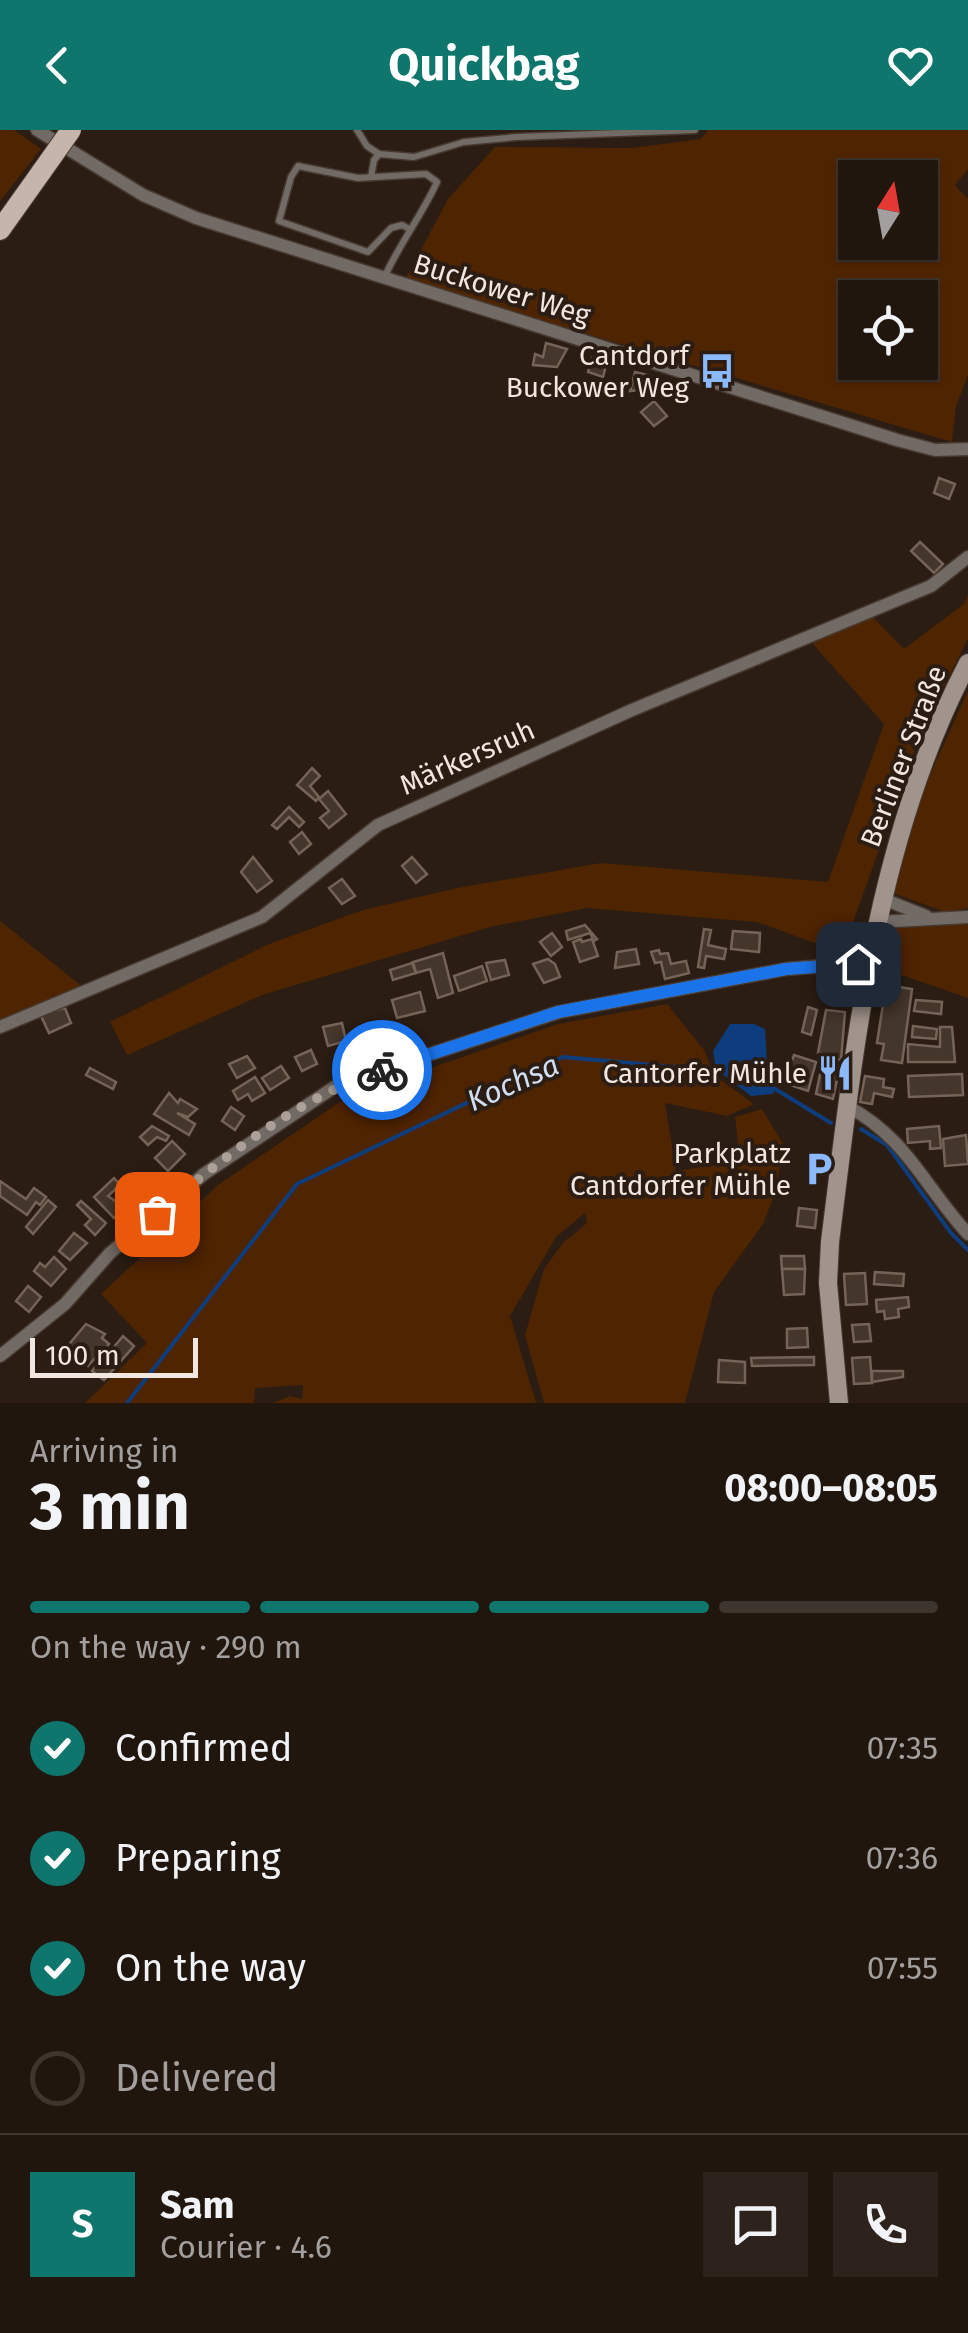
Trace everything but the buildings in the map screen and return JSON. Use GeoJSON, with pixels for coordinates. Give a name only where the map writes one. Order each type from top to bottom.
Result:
{"type":"FeatureCollection","features":[{"type":"Feature","properties":{"kind":"main road"},"geometry":{"type":"LineString","coordinates":[[0,230],[70,130]]}},
{"type":"Feature","properties":{"kind":"main road","name":"Berliner Straße"},"geometry":{"type":"LineString","coordinates":[[840,1403],[829,1269],[868,966],[882,899],[920,770],[968,663]]}},
{"type":"Feature","properties":{"kind":"street","name":"Buckower Weg"},"geometry":{"type":"LineString","coordinates":[[37,130],[143,195],[196,218],[897,440],[935,450],[968,449]]}},
{"type":"Feature","properties":{"kind":"street","name":"Märkersruh"},"geometry":{"type":"LineString","coordinates":[[0,1027],[262,917],[378,824],[632,710],[931,586],[968,557]]}},
{"type":"Feature","properties":{"kind":"street"},"geometry":{"type":"LineString","coordinates":[[882,899],[929,917]]}},
{"type":"Feature","properties":{"kind":"street"},"geometry":{"type":"LineString","coordinates":[[877,922],[968,917]]}},
{"type":"Feature","properties":{"kind":"street"},"geometry":{"type":"LineString","coordinates":[[0,1356],[66,1304],[110,1253],[204,1174],[339,1084],[558,1012],[786,969],[868,966]]}},
{"type":"Feature","properties":{"kind":"street"},"geometry":{"type":"LineString","coordinates":[[847,1106],[871,1118],[898,1141],[968,1234]]}},
{"type":"Feature","properties":{"kind":"lane"},"geometry":{"type":"LineString","coordinates":[[356,130],[366,146],[379,154],[414,157],[484,140],[696,130]]}},
{"type":"Feature","properties":{"kind":"lane"},"geometry":{"type":"LineString","coordinates":[[484,140],[489,130]]}},
{"type":"Feature","properties":{"kind":"lane"},"geometry":{"type":"LineString","coordinates":[[371,177],[379,154]]}},
{"type":"Feature","properties":{"kind":"lane"},"geometry":{"type":"LineString","coordinates":[[384,278],[438,182],[426,174],[371,177],[298,166],[291,177],[278,221],[368,252],[392,228],[402,225],[409,229]]}},
{"type":"Feature","properties":{"kind":"shaded area"},"geometry":{"type":"Polygon","coordinates":[[[0,130],[14,130],[41,149],[0,201],[0,130]]]}},
{"type":"Feature","properties":{"kind":"shaded area"},"geometry":{"type":"Polygon","coordinates":[[[708,130],[968,130],[968,169],[955,185],[968,199],[968,375],[956,406],[952,442],[405,280],[448,199],[495,147],[632,148],[701,139],[708,130]]]}},
{"type":"Feature","properties":{"kind":"shaded area"},"geometry":{"type":"Polygon","coordinates":[[[968,595],[968,638],[919,738],[842,953],[757,922],[587,908],[490,927],[262,995],[127,1055],[110,1022],[269,944],[363,910],[457,888],[601,863],[828,882],[884,724],[813,644],[822,636],[871,615],[904,649],[964,604],[968,595]]]}},
{"type":"Feature","properties":{"kind":"shaded area"},"geometry":{"type":"Polygon","coordinates":[[[968,691],[968,908],[945,912],[893,893],[916,806],[968,691]]]}},
{"type":"Feature","properties":{"kind":"shaded area"},"geometry":{"type":"Polygon","coordinates":[[[0,921],[84,988],[0,1019],[0,921]]]}},
{"type":"Feature","properties":{"kind":"shaded area"},"geometry":{"type":"Polygon","coordinates":[[[968,922],[968,998],[878,967],[887,928],[968,922]]]}},
{"type":"Feature","properties":{"kind":"shaded area"},"geometry":{"type":"Polygon","coordinates":[[[667,1004],[704,1050],[715,1076],[754,1104],[727,1116],[665,1103],[676,1171],[740,1161],[735,1117],[762,1109],[783,1144],[777,1188],[763,1224],[714,1292],[685,1403],[544,1403],[525,1335],[544,1269],[563,1243],[587,1223],[585,1213],[556,1237],[510,1316],[536,1403],[273,1403],[290,1396],[302,1399],[303,1385],[255,1388],[254,1403],[85,1403],[147,1343],[101,1294],[218,1185],[347,1097],[558,1024],[667,1004]]]}},
{"type":"Feature","properties":{"kind":"water"},"geometry":{"type":"Polygon","coordinates":[[[730,1024],[754,1024],[765,1029],[768,1080],[776,1087],[773,1094],[751,1096],[716,1069],[713,1051],[730,1024]]]}},
{"type":"Feature","properties":{"kind":"waterway","name":"Kochsa"},"geometry":{"type":"LineString","coordinates":[[127,1403],[297,1184],[563,1057],[720,1071]]}},
{"type":"Feature","properties":{"kind":"waterway","name":"Kochsa"},"geometry":{"type":"LineString","coordinates":[[772,1087],[831,1123]]}},
{"type":"Feature","properties":{"kind":"waterway","name":"Kochsa"},"geometry":{"type":"LineString","coordinates":[[861,1129],[887,1145],[951,1233],[968,1250]]}},
{"type":"Feature","properties":{"kind":"way so far"},"geometry":{"type":"LineString","coordinates":[[157,1214],[204,1174],[339,1084],[382,1070]]}},
{"type":"Feature","properties":{"kind":"place","name":"Cantdorf Buckower Weg"},"geometry":{"type":"Point","coordinates":[717,371]}},
{"type":"Feature","properties":{"kind":"place","name":"Cantorfer Mühle"},"geometry":{"type":"Point","coordinates":[835,1073]}},
{"type":"Feature","properties":{"kind":"place","name":"Parkplatz Cantdorfer Mühle"},"geometry":{"type":"Point","coordinates":[819,1169]}},
{"type":"Feature","properties":{"kind":"route"},"geometry":{"type":"LineString","coordinates":[[382,1070],[558,1012],[786,969],[858,964]]}}]}
